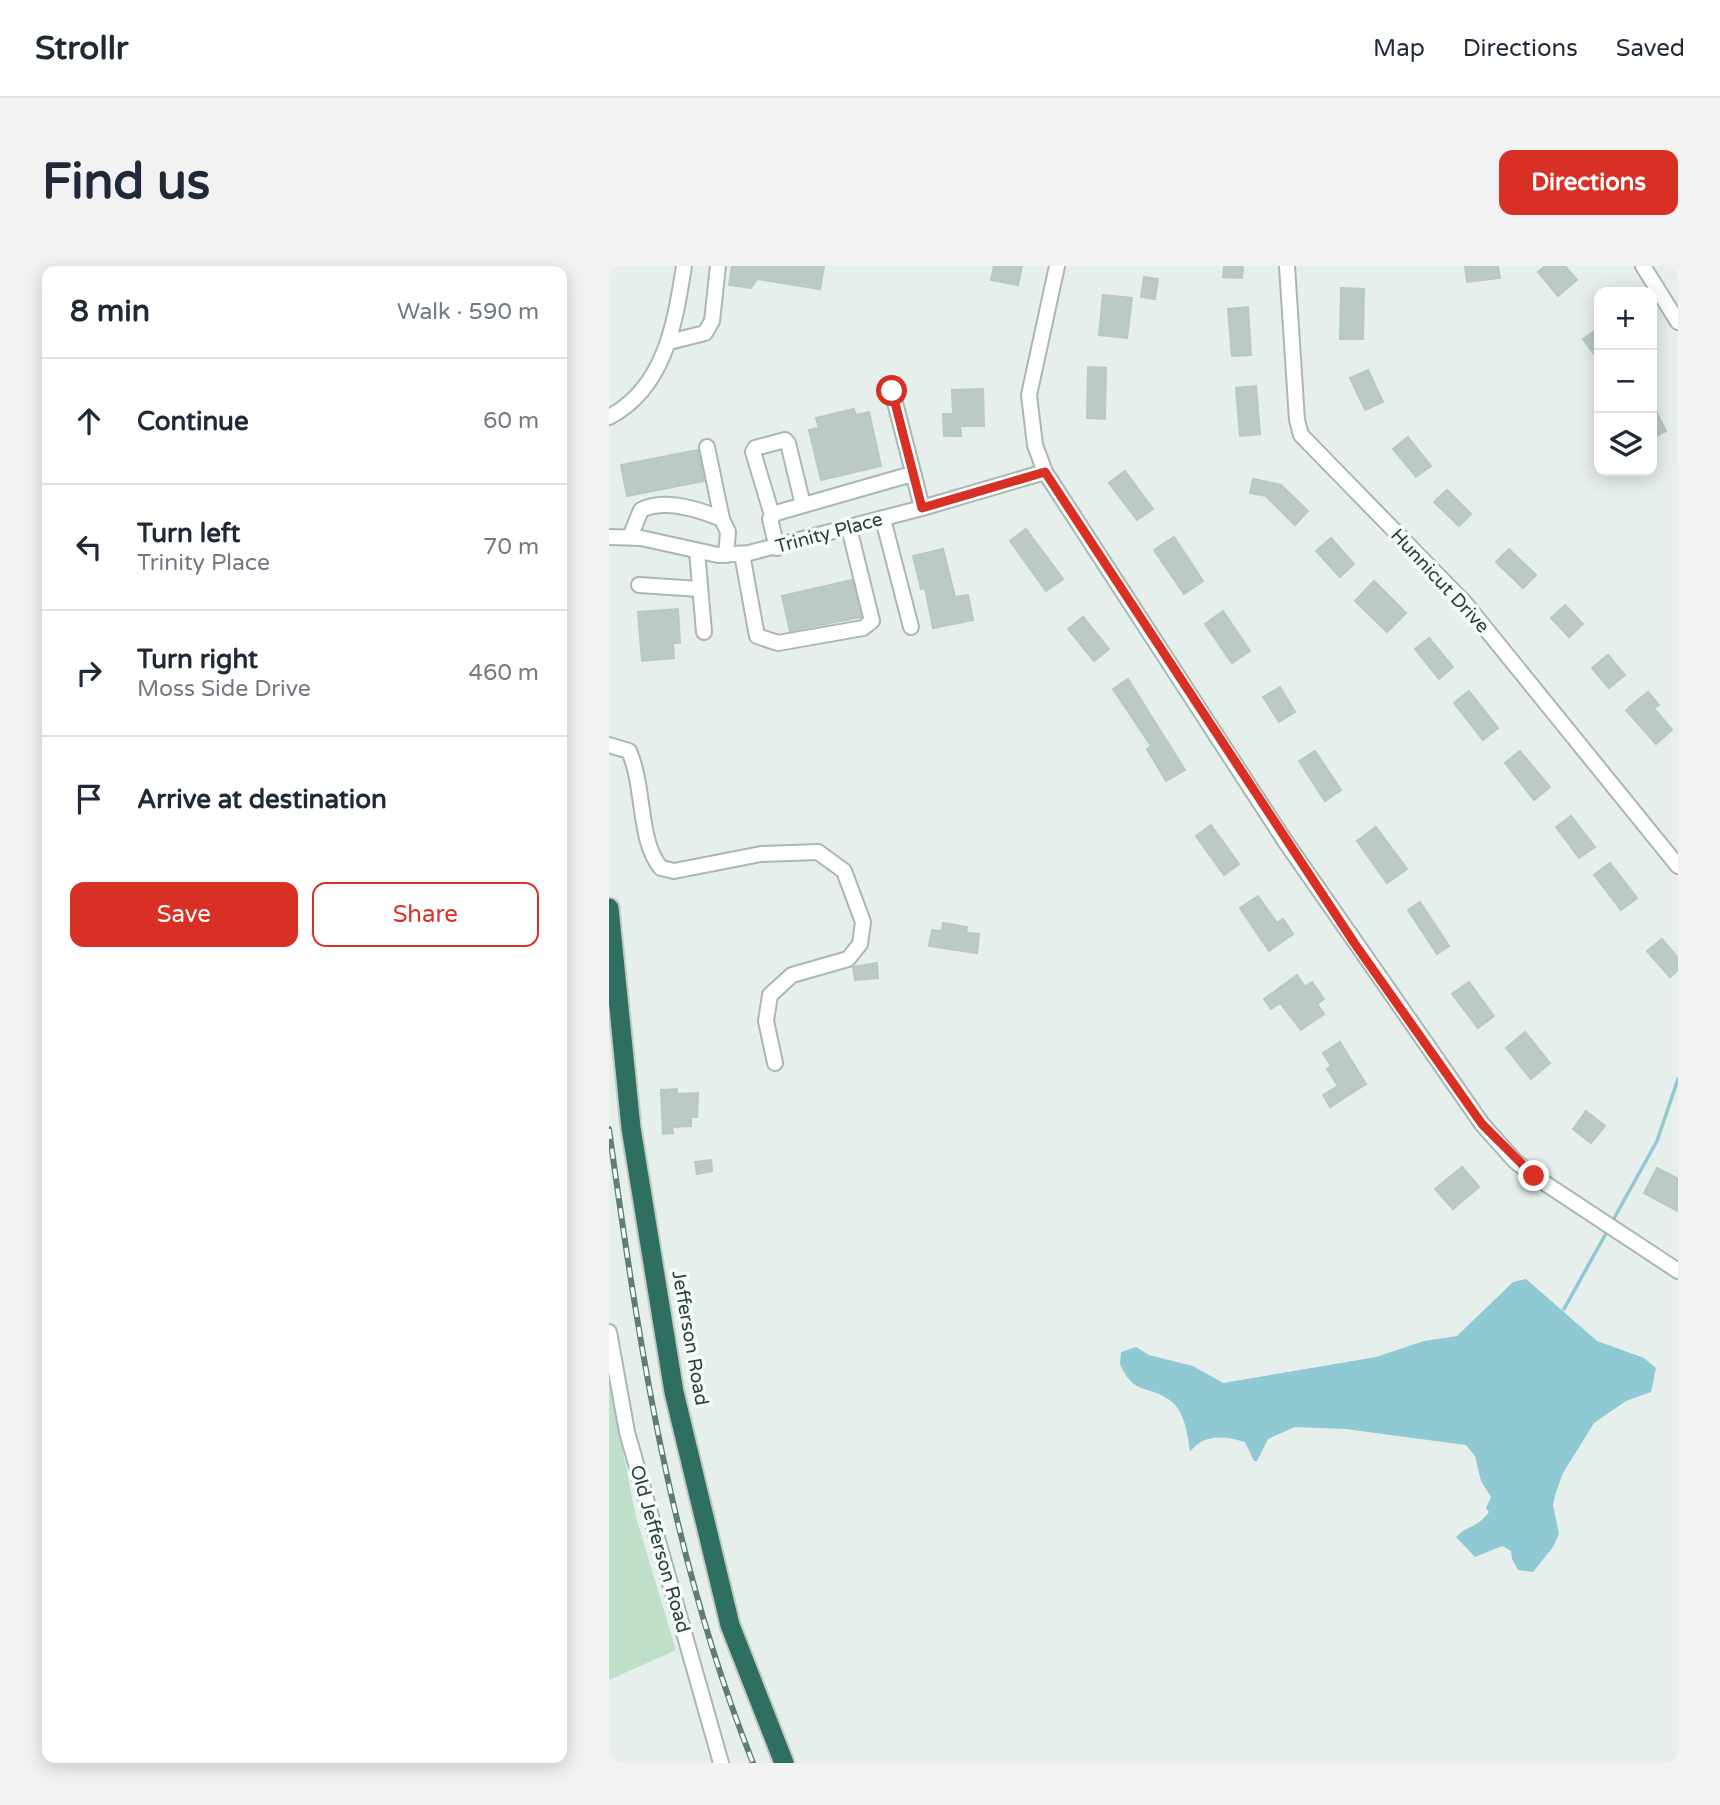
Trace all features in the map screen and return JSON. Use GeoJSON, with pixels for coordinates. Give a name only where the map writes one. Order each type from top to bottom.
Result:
{"type":"FeatureCollection","features":[{"type":"Feature","properties":{"kind":"highway","name":"Jefferson Road"},"geometry":{"type":"LineString","coordinates":[[609,908],[631,1128],[674,1392],[730,1625],[784,1763]]}},
{"type":"Feature","properties":{"kind":"street"},"geometry":{"type":"LineString","coordinates":[[609,417],[626,408],[649,384],[669,342],[684,266]]}},
{"type":"Feature","properties":{"kind":"street"},"geometry":{"type":"LineString","coordinates":[[669,342],[705,334],[712,321],[718,266]]}},
{"type":"Feature","properties":{"kind":"street"},"geometry":{"type":"LineString","coordinates":[[1057,266],[1029,395],[1032,432],[1045,472],[1285,841],[1482,1124],[1534,1176],[1678,1271]]}},
{"type":"Feature","properties":{"kind":"street","name":"Hunnicut Drive"},"geometry":{"type":"LineString","coordinates":[[1287,266],[1297,420],[1301,435],[1464,602],[1678,866]]}},
{"type":"Feature","properties":{"kind":"street"},"geometry":{"type":"LineString","coordinates":[[1643,266],[1678,322]]}},
{"type":"Feature","properties":{"kind":"street"},"geometry":{"type":"LineString","coordinates":[[892,391],[922,508]]}},
{"type":"Feature","properties":{"kind":"street"},"geometry":{"type":"LineString","coordinates":[[777,548],[772,515],[753,452],[755,448],[785,440],[788,443],[803,505]]}},
{"type":"Feature","properties":{"kind":"street"},"geometry":{"type":"LineString","coordinates":[[707,447],[722,519],[728,532],[726,555]]}},
{"type":"Feature","properties":{"kind":"street","name":"Trinity Place"},"geometry":{"type":"LineString","coordinates":[[609,537],[629,537],[726,555],[742,554],[777,548],[1045,472]]}},
{"type":"Feature","properties":{"kind":"street"},"geometry":{"type":"LineString","coordinates":[[772,515],[914,476]]}},
{"type":"Feature","properties":{"kind":"street"},"geometry":{"type":"LineString","coordinates":[[629,537],[641,510],[650,506],[677,506],[722,519]]}},
{"type":"Feature","properties":{"kind":"street"},"geometry":{"type":"LineString","coordinates":[[883,519],[911,627]]}},
{"type":"Feature","properties":{"kind":"street"},"geometry":{"type":"LineString","coordinates":[[742,554],[757,636],[778,643],[863,628],[872,621],[849,528]]}},
{"type":"Feature","properties":{"kind":"street"},"geometry":{"type":"LineString","coordinates":[[697,551],[704,632]]}},
{"type":"Feature","properties":{"kind":"street"},"geometry":{"type":"LineString","coordinates":[[639,585],[700,589]]}},
{"type":"Feature","properties":{"kind":"street"},"geometry":{"type":"LineString","coordinates":[[609,745],[629,751],[638,771],[649,851],[661,868],[674,871],[761,854],[818,852],[844,871],[863,922],[860,944],[848,959],[792,975],[770,995],[766,1021],[775,1063]]}},
{"type":"Feature","properties":{"kind":"street","name":"Old Jefferson Road"},"geometry":{"type":"LineString","coordinates":[[609,1332],[627,1432],[648,1516],[721,1763]]}},
{"type":"Feature","properties":{"kind":"green space"},"geometry":{"type":"Polygon","coordinates":[[[609,1381],[636,1517],[676,1650],[609,1680],[609,1381]]]}},
{"type":"Feature","properties":{"kind":"water"},"geometry":{"type":"Polygon","coordinates":[[[1526,1279],[1597,1341],[1644,1358],[1656,1368],[1651,1392],[1626,1401],[1594,1423],[1563,1473],[1553,1505],[1559,1534],[1553,1547],[1533,1572],[1518,1570],[1511,1551],[1502,1546],[1475,1557],[1456,1537],[1484,1518],[1489,1512],[1486,1508],[1491,1497],[1481,1481],[1475,1456],[1466,1445],[1345,1429],[1295,1427],[1268,1439],[1257,1461],[1254,1461],[1245,1442],[1230,1438],[1208,1439],[1190,1452],[1180,1411],[1163,1396],[1136,1386],[1120,1364],[1121,1352],[1136,1347],[1149,1355],[1193,1366],[1223,1383],[1376,1357],[1424,1341],[1457,1336],[1513,1282],[1526,1279]]]}},
{"type":"Feature","properties":{"kind":"building"},"geometry":{"type":"Polygon","coordinates":[[[732,266],[824,266],[820,289],[757,279],[751,288],[729,285],[732,266]]]}},
{"type":"Feature","properties":{"kind":"building"},"geometry":{"type":"Polygon","coordinates":[[[994,266],[1022,266],[1018,285],[991,280],[994,266]]]}},
{"type":"Feature","properties":{"kind":"building"},"geometry":{"type":"Polygon","coordinates":[[[1224,266],[1243,266],[1242,278],[1223,277],[1224,266]]]}},
{"type":"Feature","properties":{"kind":"building"},"geometry":{"type":"Polygon","coordinates":[[[1465,266],[1498,266],[1500,278],[1467,282],[1465,266]]]}},
{"type":"Feature","properties":{"kind":"building"},"geometry":{"type":"Polygon","coordinates":[[[1545,266],[1565,266],[1577,280],[1558,296],[1538,272],[1545,266]]]}},
{"type":"Feature","properties":{"kind":"building"},"geometry":{"type":"Polygon","coordinates":[[[1144,277],[1158,279],[1155,299],[1141,297],[1144,277]]]}},
{"type":"Feature","properties":{"kind":"building"},"geometry":{"type":"Polygon","coordinates":[[[1341,288],[1364,289],[1363,339],[1340,339],[1341,288]]]}},
{"type":"Feature","properties":{"kind":"building"},"geometry":{"type":"Polygon","coordinates":[[[1103,295],[1132,298],[1127,338],[1099,335],[1103,295]]]}},
{"type":"Feature","properties":{"kind":"building"},"geometry":{"type":"Polygon","coordinates":[[[1248,307],[1251,355],[1232,356],[1228,309],[1248,307]]]}},
{"type":"Feature","properties":{"kind":"building"},"geometry":{"type":"Polygon","coordinates":[[[1594,331],[1594,354],[1583,339],[1594,331]]]}},
{"type":"Feature","properties":{"kind":"building"},"geometry":{"type":"Polygon","coordinates":[[[1088,367],[1106,368],[1105,419],[1087,418],[1088,367]]]}},
{"type":"Feature","properties":{"kind":"building"},"geometry":{"type":"Polygon","coordinates":[[[1368,370],[1383,402],[1365,410],[1350,378],[1368,370]]]}},
{"type":"Feature","properties":{"kind":"building"},"geometry":{"type":"Polygon","coordinates":[[[1256,386],[1260,434],[1240,436],[1236,388],[1256,386]]]}},
{"type":"Feature","properties":{"kind":"building"},"geometry":{"type":"Polygon","coordinates":[[[983,389],[984,426],[960,426],[961,436],[944,436],[943,414],[953,414],[952,390],[983,389]]]}},
{"type":"Feature","properties":{"kind":"building"},"geometry":{"type":"Polygon","coordinates":[[[854,409],[856,415],[869,412],[881,466],[821,480],[809,430],[819,428],[816,418],[854,409]]]}},
{"type":"Feature","properties":{"kind":"building"},"geometry":{"type":"Polygon","coordinates":[[[1657,413],[1666,431],[1657,436],[1657,413]]]}},
{"type":"Feature","properties":{"kind":"building"},"geometry":{"type":"Polygon","coordinates":[[[1408,437],[1431,466],[1416,477],[1393,449],[1408,437]]]}},
{"type":"Feature","properties":{"kind":"building"},"geometry":{"type":"Polygon","coordinates":[[[698,450],[704,481],[627,496],[621,465],[698,450]]]}},
{"type":"Feature","properties":{"kind":"building"},"geometry":{"type":"Polygon","coordinates":[[[1125,471],[1153,509],[1137,520],[1109,483],[1125,471]]]}},
{"type":"Feature","properties":{"kind":"building"},"geometry":{"type":"Polygon","coordinates":[[[1253,479],[1281,485],[1308,511],[1295,525],[1266,496],[1250,493],[1253,479]]]}},
{"type":"Feature","properties":{"kind":"building"},"geometry":{"type":"Polygon","coordinates":[[[1447,490],[1471,514],[1459,526],[1434,502],[1447,490]]]}},
{"type":"Feature","properties":{"kind":"building"},"geometry":{"type":"Polygon","coordinates":[[[1026,529],[1063,579],[1046,591],[1010,541],[1026,529]]]}},
{"type":"Feature","properties":{"kind":"building"},"geometry":{"type":"Polygon","coordinates":[[[1174,537],[1203,581],[1184,594],[1154,550],[1174,537]]]}},
{"type":"Feature","properties":{"kind":"building"},"geometry":{"type":"Polygon","coordinates":[[[1331,538],[1354,564],[1340,577],[1316,551],[1331,538]]]}},
{"type":"Feature","properties":{"kind":"building"},"geometry":{"type":"Polygon","coordinates":[[[943,549],[955,597],[968,595],[973,620],[933,628],[925,588],[921,589],[913,556],[943,549]]]}},
{"type":"Feature","properties":{"kind":"building"},"geometry":{"type":"Polygon","coordinates":[[[1509,549],[1536,575],[1523,588],[1496,562],[1509,549]]]}},
{"type":"Feature","properties":{"kind":"building"},"geometry":{"type":"Polygon","coordinates":[[[852,580],[861,617],[790,631],[782,596],[852,580]]]}},
{"type":"Feature","properties":{"kind":"building"},"geometry":{"type":"Polygon","coordinates":[[[1374,581],[1406,613],[1387,632],[1355,601],[1374,581]]]}},
{"type":"Feature","properties":{"kind":"building"},"geometry":{"type":"Polygon","coordinates":[[[1565,605],[1583,624],[1569,637],[1551,618],[1565,605]]]}},
{"type":"Feature","properties":{"kind":"building"},"geometry":{"type":"Polygon","coordinates":[[[678,609],[680,643],[673,643],[674,658],[642,661],[638,612],[678,609]]]}},
{"type":"Feature","properties":{"kind":"building"},"geometry":{"type":"Polygon","coordinates":[[[1223,611],[1250,651],[1232,663],[1205,624],[1223,611]]]}},
{"type":"Feature","properties":{"kind":"building"},"geometry":{"type":"Polygon","coordinates":[[[1083,617],[1109,649],[1094,661],[1068,629],[1083,617]]]}},
{"type":"Feature","properties":{"kind":"building"},"geometry":{"type":"Polygon","coordinates":[[[1429,638],[1453,667],[1439,679],[1415,649],[1429,638]]]}},
{"type":"Feature","properties":{"kind":"building"},"geometry":{"type":"Polygon","coordinates":[[[1608,655],[1625,675],[1609,688],[1592,668],[1608,655]]]}},
{"type":"Feature","properties":{"kind":"building"},"geometry":{"type":"Polygon","coordinates":[[[1128,679],[1185,770],[1166,781],[1147,749],[1151,746],[1113,689],[1128,679]]]}},
{"type":"Feature","properties":{"kind":"building"},"geometry":{"type":"Polygon","coordinates":[[[1280,687],[1295,712],[1279,722],[1263,697],[1280,687]]]}},
{"type":"Feature","properties":{"kind":"building"},"geometry":{"type":"Polygon","coordinates":[[[1469,691],[1498,728],[1483,740],[1454,703],[1469,691]]]}},
{"type":"Feature","properties":{"kind":"building"},"geometry":{"type":"Polygon","coordinates":[[[1648,692],[1659,705],[1654,708],[1672,730],[1656,744],[1626,710],[1648,692]]]}},
{"type":"Feature","properties":{"kind":"building"},"geometry":{"type":"Polygon","coordinates":[[[1315,751],[1341,790],[1325,801],[1299,761],[1315,751]]]}},
{"type":"Feature","properties":{"kind":"building"},"geometry":{"type":"Polygon","coordinates":[[[1520,751],[1550,787],[1534,800],[1505,763],[1520,751]]]}},
{"type":"Feature","properties":{"kind":"building"},"geometry":{"type":"Polygon","coordinates":[[[1571,816],[1595,847],[1579,858],[1556,827],[1571,816]]]}},
{"type":"Feature","properties":{"kind":"building"},"geometry":{"type":"Polygon","coordinates":[[[1211,825],[1239,864],[1224,875],[1196,836],[1211,825]]]}},
{"type":"Feature","properties":{"kind":"building"},"geometry":{"type":"Polygon","coordinates":[[[1376,827],[1407,869],[1387,883],[1357,841],[1376,827]]]}},
{"type":"Feature","properties":{"kind":"building"},"geometry":{"type":"Polygon","coordinates":[[[1610,863],[1637,898],[1621,910],[1594,875],[1610,863]]]}},
{"type":"Feature","properties":{"kind":"building"},"geometry":{"type":"Polygon","coordinates":[[[1258,896],[1277,923],[1283,919],[1293,934],[1269,951],[1240,908],[1258,896]]]}},
{"type":"Feature","properties":{"kind":"building"},"geometry":{"type":"Polygon","coordinates":[[[1420,902],[1449,946],[1437,954],[1408,910],[1420,902]]]}},
{"type":"Feature","properties":{"kind":"building"},"geometry":{"type":"Polygon","coordinates":[[[943,923],[967,927],[966,933],[979,934],[977,953],[929,946],[932,930],[942,931],[943,923]]]}},
{"type":"Feature","properties":{"kind":"building"},"geometry":{"type":"Polygon","coordinates":[[[1662,939],[1678,958],[1678,970],[1670,977],[1647,951],[1662,939]]]}},
{"type":"Feature","properties":{"kind":"building"},"geometry":{"type":"Polygon","coordinates":[[[877,963],[878,978],[855,980],[853,967],[877,963]]]}},
{"type":"Feature","properties":{"kind":"building"},"geometry":{"type":"Polygon","coordinates":[[[1297,975],[1305,987],[1312,982],[1324,999],[1317,1004],[1324,1014],[1301,1030],[1280,1003],[1271,1009],[1264,999],[1297,975]]]}},
{"type":"Feature","properties":{"kind":"building"},"geometry":{"type":"Polygon","coordinates":[[[1469,982],[1494,1016],[1478,1028],[1452,994],[1469,982]]]}},
{"type":"Feature","properties":{"kind":"building"},"geometry":{"type":"Polygon","coordinates":[[[1525,1032],[1550,1063],[1531,1079],[1506,1048],[1525,1032]]]}},
{"type":"Feature","properties":{"kind":"building"},"geometry":{"type":"Polygon","coordinates":[[[1340,1042],[1366,1084],[1330,1107],[1323,1095],[1338,1086],[1327,1069],[1331,1066],[1323,1053],[1340,1042]]]}},
{"type":"Feature","properties":{"kind":"building"},"geometry":{"type":"Polygon","coordinates":[[[677,1089],[677,1094],[698,1093],[697,1117],[691,1117],[691,1126],[672,1127],[673,1133],[663,1134],[661,1090],[677,1089]]]}},
{"type":"Feature","properties":{"kind":"building"},"geometry":{"type":"Polygon","coordinates":[[[1586,1111],[1605,1126],[1591,1143],[1573,1129],[1586,1111]]]}},
{"type":"Feature","properties":{"kind":"building"},"geometry":{"type":"Polygon","coordinates":[[[711,1160],[712,1171],[697,1174],[695,1162],[711,1160]]]}},
{"type":"Feature","properties":{"kind":"building"},"geometry":{"type":"Polygon","coordinates":[[[1462,1167],[1479,1187],[1453,1209],[1435,1189],[1462,1167]]]}},
{"type":"Feature","properties":{"kind":"building"},"geometry":{"type":"Polygon","coordinates":[[[1657,1168],[1678,1179],[1678,1211],[1644,1193],[1657,1168]]]}},
{"type":"Feature","properties":{"kind":"waterway"},"geometry":{"type":"LineString","coordinates":[[1612,1222],[1657,1141],[1678,1079]]}},
{"type":"Feature","properties":{"kind":"waterway"},"geometry":{"type":"LineString","coordinates":[[1564,1309],[1609,1228]]}},
{"type":"Feature","properties":{"kind":"railway"},"geometry":{"type":"LineString","coordinates":[[609,1129],[633,1291],[661,1450],[700,1608],[753,1763]]}},
{"type":"Feature","properties":{"kind":"route"},"geometry":{"type":"LineString","coordinates":[[892,391],[922,508],[1045,472],[1151,631],[1252,791],[1355,944],[1482,1124],[1515,1161],[1534,1176]]}}]}
